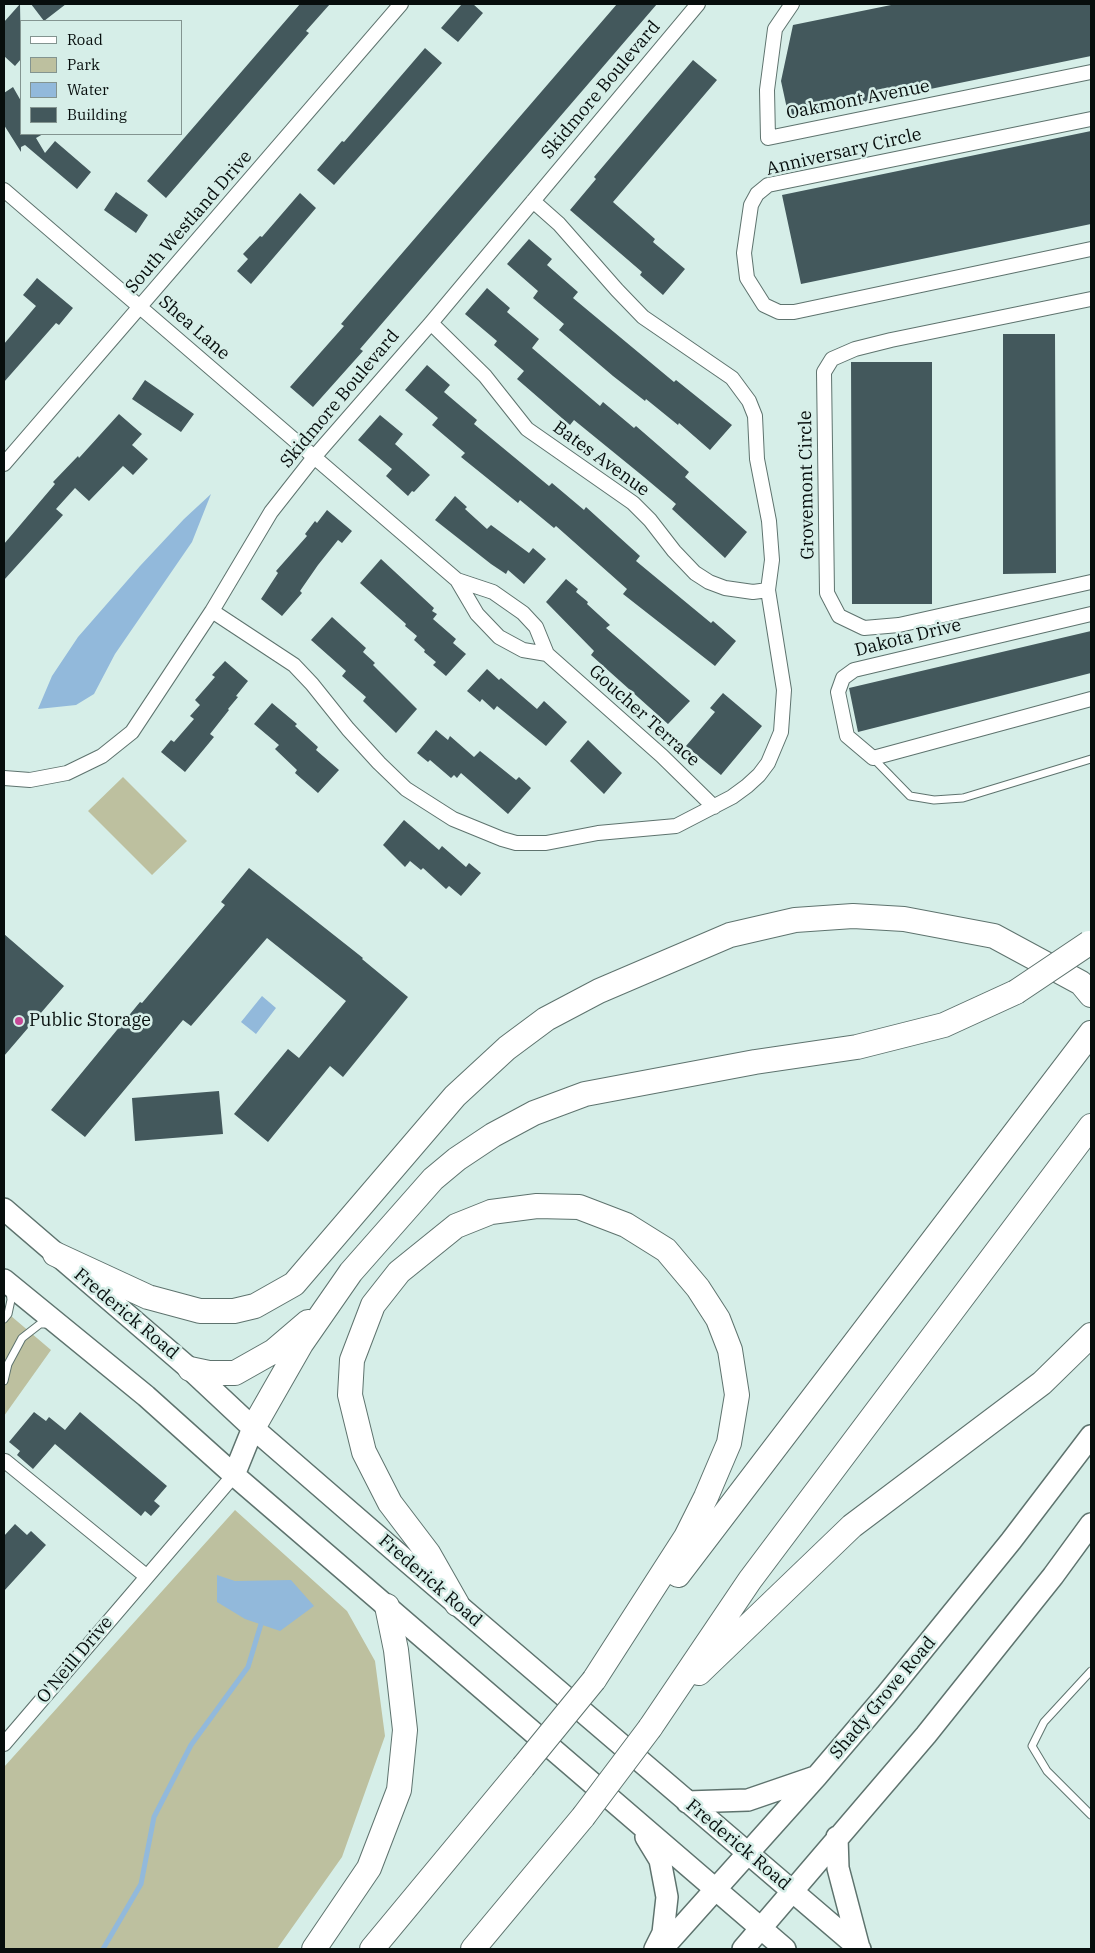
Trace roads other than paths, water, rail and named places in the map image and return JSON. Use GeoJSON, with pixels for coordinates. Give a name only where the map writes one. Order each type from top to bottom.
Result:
{"type":"FeatureCollection","features":[{"type":"Feature","properties":{"kind":"highway"},"geometry":{"type":"LineString","coordinates":[[55,1254],[148,1298],[200,1311],[234,1311],[255,1306],[294,1284],[455,1096],[507,1048],[546,1019],[599,991],[730,935],[794,920],[853,916],[904,919],[994,936],[1081,983],[1091,995]]}},
{"type":"Feature","properties":{"kind":"highway"},"geometry":{"type":"LineString","coordinates":[[253,1428],[301,1344],[351,1272],[433,1179],[457,1159],[493,1135],[534,1113],[585,1094],[755,1062],[867,1045],[944,1025],[1016,992],[1090,943]]}},
{"type":"Feature","properties":{"kind":"highway"},"geometry":{"type":"LineString","coordinates":[[372,1949],[594,1680],[695,1553],[1091,1033]]}},
{"type":"Feature","properties":{"kind":"highway"},"geometry":{"type":"LineString","coordinates":[[472,1949],[583,1817],[650,1728],[750,1580],[1091,1126]]}},
{"type":"Feature","properties":{"kind":"highway"},"geometry":{"type":"LineString","coordinates":[[457,1604],[428,1553],[390,1503],[364,1452],[350,1395],[352,1360],[373,1305],[399,1272],[456,1226],[491,1212],[537,1206],[579,1207],[626,1225],[666,1250],[698,1288],[718,1319],[730,1350],[737,1395],[729,1443],[686,1537],[594,1680]]}},
{"type":"Feature","properties":{"kind":"highway"},"geometry":{"type":"LineString","coordinates":[[190,1369],[209,1373],[235,1373],[274,1351],[328,1305]]}},
{"type":"Feature","properties":{"kind":"highway"},"geometry":{"type":"LineString","coordinates":[[664,1707],[852,1526],[1042,1383],[1091,1335]]}},
{"type":"Feature","properties":{"kind":"highway"},"geometry":{"type":"LineString","coordinates":[[314,1949],[369,1868],[399,1790],[405,1730],[396,1650],[387,1606]]}},
{"type":"Feature","properties":{"kind":"main road","name":"Frederick Road"},"geometry":{"type":"LineString","coordinates":[[4,1209],[190,1369],[253,1428],[860,1949]]}},
{"type":"Feature","properties":{"kind":"main road"},"geometry":{"type":"LineString","coordinates":[[6,1282],[146,1396],[234,1475],[785,1949]]}},
{"type":"Feature","properties":{"kind":"main road","name":"O'Neill Drive"},"geometry":{"type":"LineString","coordinates":[[234,1475],[253,1428]]}},
{"type":"Feature","properties":{"kind":"main road","name":"Shady Grove Road"},"geometry":{"type":"LineString","coordinates":[[662,1949],[817,1776],[999,1556],[1091,1436]]}},
{"type":"Feature","properties":{"kind":"main road"},"geometry":{"type":"LineString","coordinates":[[743,1949],[932,1727],[1053,1576],[1091,1524]]}},
{"type":"Feature","properties":{"kind":"main road"},"geometry":{"type":"LineString","coordinates":[[688,1802],[748,1800],[817,1776]]}},
{"type":"Feature","properties":{"kind":"main road"},"geometry":{"type":"LineString","coordinates":[[636,1820],[660,1860],[667,1897],[663,1933],[655,1949]]}},
{"type":"Feature","properties":{"kind":"main road"},"geometry":{"type":"LineString","coordinates":[[837,1837],[838,1868],[860,1949]]}},
{"type":"Feature","properties":{"kind":"street","name":"South Westland Drive"},"geometry":{"type":"LineString","coordinates":[[4,464],[400,4]]}},
{"type":"Feature","properties":{"kind":"street","name":"Skidmore Boulevard"},"geometry":{"type":"LineString","coordinates":[[4,778],[30,780],[67,773],[102,756],[132,732],[212,611],[271,512],[315,456],[430,323],[698,4]]}},
{"type":"Feature","properties":{"kind":"street","name":"Oakmont Avenue"},"geometry":{"type":"LineString","coordinates":[[792,4],[775,29],[767,90],[768,138],[1091,72]]}},
{"type":"Feature","properties":{"kind":"street","name":"Anniversary Circle"},"geometry":{"type":"LineString","coordinates":[[1091,119],[768,185],[757,194],[751,205],[744,253],[747,278],[764,304],[779,312],[794,312],[1091,249]]}},
{"type":"Feature","properties":{"kind":"street","name":"Shea Lane"},"geometry":{"type":"LineString","coordinates":[[4,190],[315,456]]}},
{"type":"Feature","properties":{"kind":"street"},"geometry":{"type":"LineString","coordinates":[[212,611],[294,665],[378,763],[406,789],[453,819],[502,839],[516,843],[546,843],[598,833],[676,826],[714,807],[747,786],[758,775],[768,762],[781,732],[784,711],[782,672],[768,590],[772,560],[771,539],[757,459],[755,416],[749,401],[732,378],[643,317],[563,228],[532,202]]}},
{"type":"Feature","properties":{"kind":"street","name":"Grovemont Circle"},"geometry":{"type":"LineString","coordinates":[[1091,299],[855,349],[832,359],[824,372],[827,593],[839,616],[864,628],[899,625],[1091,582]]}},
{"type":"Feature","properties":{"kind":"street","name":"Bates Avenue"},"geometry":{"type":"LineString","coordinates":[[430,323],[485,376],[527,429],[633,503],[695,573],[709,582],[725,588],[753,592],[768,590]]}},
{"type":"Feature","properties":{"kind":"street","name":"Goucher Terrace"},"geometry":{"type":"LineString","coordinates":[[315,456],[457,580],[477,614],[499,637],[523,650],[547,654]]}},
{"type":"Feature","properties":{"kind":"street","name":"Goucher Terrace"},"geometry":{"type":"LineString","coordinates":[[457,580],[493,592],[523,613],[536,627],[547,654],[662,756],[714,807]]}},
{"type":"Feature","properties":{"kind":"street","name":"Dakota Drive"},"geometry":{"type":"LineString","coordinates":[[874,758],[847,736],[843,724],[838,692],[842,678],[854,670],[1091,614]]}},
{"type":"Feature","properties":{"kind":"street"},"geometry":{"type":"LineString","coordinates":[[874,758],[1091,699]]}},
{"type":"Feature","properties":{"kind":"street"},"geometry":{"type":"LineString","coordinates":[[4,1463],[5,1461],[146,1576]]}},
{"type":"Feature","properties":{"kind":"street","name":"O'Neill Drive"},"geometry":{"type":"LineString","coordinates":[[4,1744],[234,1475]]}},
{"type":"Feature","properties":{"kind":"lane"},"geometry":{"type":"LineString","coordinates":[[874,758],[910,796],[934,800],[963,798],[1091,759]]}},
{"type":"Feature","properties":{"kind":"lane"},"geometry":{"type":"LineString","coordinates":[[4,1319],[11,1300],[6,1282]]}},
{"type":"Feature","properties":{"kind":"lane"},"geometry":{"type":"LineString","coordinates":[[4,1381],[14,1349],[28,1332],[40,1324],[58,1324]]}},
{"type":"Feature","properties":{"kind":"lane"},"geometry":{"type":"LineString","coordinates":[[1091,1671],[1044,1722],[1032,1746],[1047,1771],[1091,1815]]}},
{"type":"Feature","properties":{"kind":"water"},"geometry":{"type":"Polygon","coordinates":[[[211,494],[192,542],[115,654],[94,694],[76,705],[38,709],[52,676],[78,637],[140,566],[184,519],[211,494]]]}},
{"type":"Feature","properties":{"kind":"water"},"geometry":{"type":"Polygon","coordinates":[[[262,996],[276,1008],[256,1034],[241,1022],[262,996]]]}},
{"type":"Feature","properties":{"kind":"water"},"geometry":{"type":"Polygon","coordinates":[[[217,1575],[235,1581],[291,1580],[314,1606],[280,1631],[245,1619],[217,1602],[217,1575]]]}},
{"type":"Feature","properties":{"kind":"waterway"},"geometry":{"type":"LineString","coordinates":[[103,1949],[141,1884],[154,1817],[191,1745],[248,1667],[261,1624]]}},
{"type":"Feature","properties":{"kind":"place","name":"Public Storage"},"geometry":{"type":"Point","coordinates":[19,1021]}}]}
